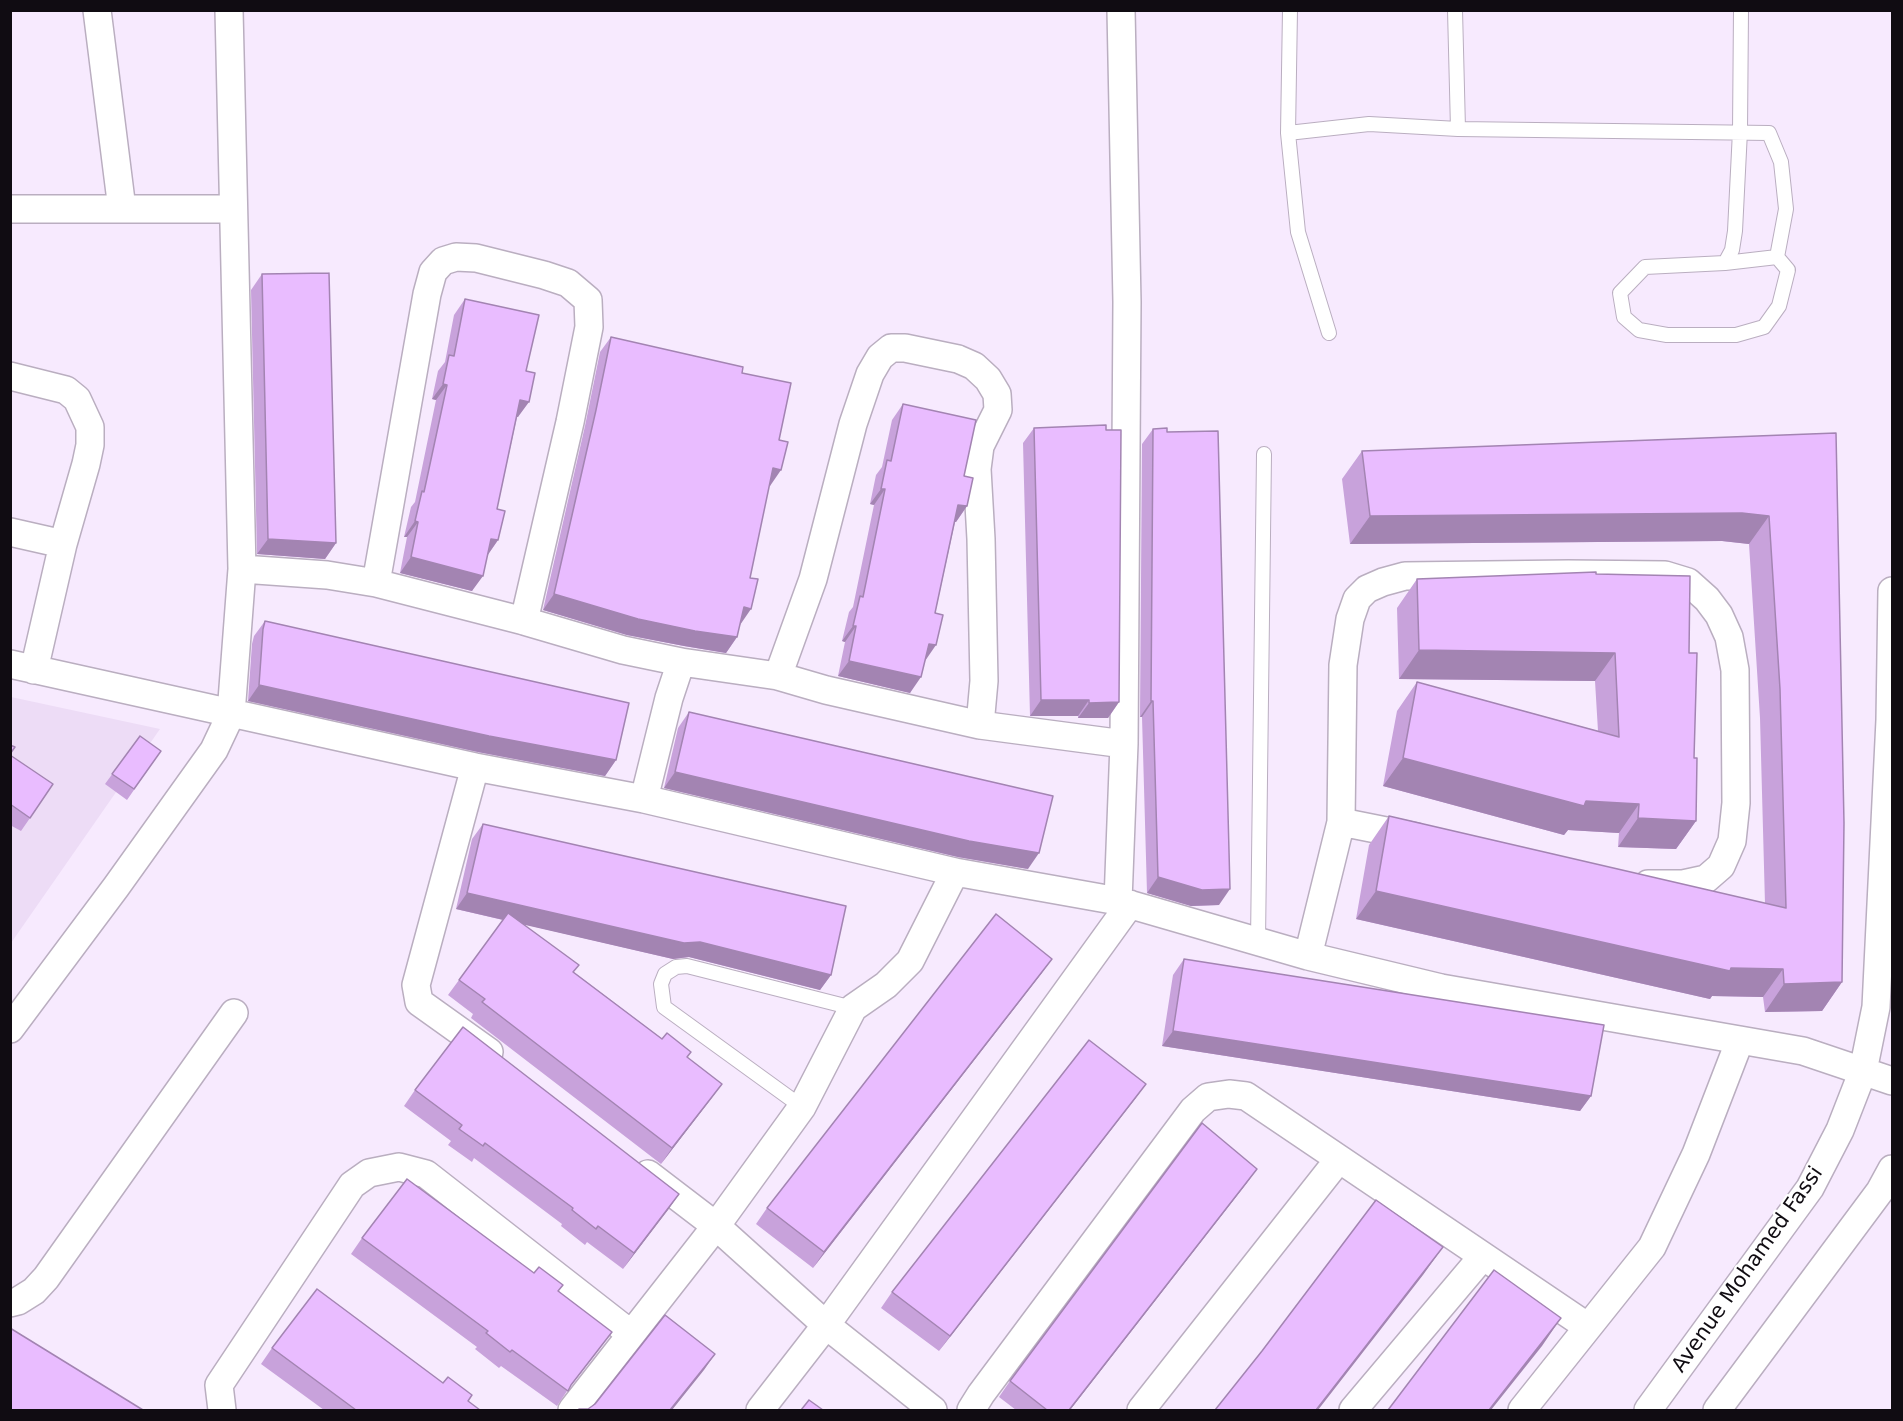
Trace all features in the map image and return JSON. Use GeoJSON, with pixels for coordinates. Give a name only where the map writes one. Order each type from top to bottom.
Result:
{"type":"FeatureCollection","features":[{"type":"Feature","properties":{"kind":"street"},"geometry":{"type":"LineString","coordinates":[[97,10],[122,209]]}},
{"type":"Feature","properties":{"kind":"street"},"geometry":{"type":"LineString","coordinates":[[10,1029],[214,750],[231,714],[242,568],[229,10]]}},
{"type":"Feature","properties":{"kind":"street"},"geometry":{"type":"LineString","coordinates":[[760,1410],[826,1325],[1124,902],[1127,302],[1121,10]]}},
{"type":"Feature","properties":{"kind":"street"},"geometry":{"type":"LineString","coordinates":[[10,209],[232,209]]}},
{"type":"Feature","properties":{"kind":"street"},"geometry":{"type":"LineString","coordinates":[[376,584],[427,294],[433,272],[443,261],[456,256],[476,258],[544,274],[568,283],[588,300],[590,327],[525,621]]}},
{"type":"Feature","properties":{"kind":"street"},"geometry":{"type":"LineString","coordinates":[[778,676],[813,579],[853,423],[870,374],[880,357],[891,348],[905,348],[957,359],[974,366],[988,379],[997,394],[998,410],[980,446],[977,469],[984,681],[980,725]]}},
{"type":"Feature","properties":{"kind":"street"},"geometry":{"type":"LineString","coordinates":[[10,376],[66,390],[77,399],[90,427],[90,445],[86,464],[63,544],[22,667],[475,767],[644,799],[956,872],[1124,902],[1308,956],[1441,988],[1803,1051],[1893,1081]]}},
{"type":"Feature","properties":{"kind":"street"},"geometry":{"type":"LineString","coordinates":[[10,532],[63,544]]}},
{"type":"Feature","properties":{"kind":"street"},"geometry":{"type":"LineString","coordinates":[[242,568],[327,574],[525,621],[623,650],[681,662],[778,676],[826,690],[980,725],[1124,744]]}},
{"type":"Feature","properties":{"kind":"street"},"geometry":{"type":"LineString","coordinates":[[1308,956],[1341,822],[1344,665],[1350,619],[1357,599],[1367,589],[1405,576],[1665,575],[1688,582],[1719,615],[1729,637],[1735,680],[1736,803],[1732,841],[1721,866],[1706,879],[1683,884],[1652,885],[1619,879]]}},
{"type":"Feature","properties":{"kind":"street","name":"Avenue Mohamed Fassi"},"geometry":{"type":"LineString","coordinates":[[1648,1410],[1810,1188],[1840,1130],[1863,1071],[1876,1007],[1890,720],[1893,591]]}},
{"type":"Feature","properties":{"kind":"street"},"geometry":{"type":"LineString","coordinates":[[644,799],[669,698],[681,662]]}},
{"type":"Feature","properties":{"kind":"street"},"geometry":{"type":"LineString","coordinates":[[475,767],[416,985],[419,1002],[465,1033],[511,1069]]}},
{"type":"Feature","properties":{"kind":"street"},"geometry":{"type":"LineString","coordinates":[[1341,822],[1440,842]]}},
{"type":"Feature","properties":{"kind":"street"},"geometry":{"type":"LineString","coordinates":[[572,1410],[716,1226],[802,1107],[853,1008],[886,985],[910,961],[956,872]]}},
{"type":"Feature","properties":{"kind":"street"},"geometry":{"type":"LineString","coordinates":[[10,1302],[18,1301],[34,1291],[46,1278],[234,1013]]}},
{"type":"Feature","properties":{"kind":"street"},"geometry":{"type":"LineString","coordinates":[[1522,1410],[1652,1247],[1696,1154],[1740,1040]]}},
{"type":"Feature","properties":{"kind":"street"},"geometry":{"type":"LineString","coordinates":[[972,1410],[981,1394],[1193,1110],[1208,1097],[1229,1094],[1246,1096],[1588,1327]]}},
{"type":"Feature","properties":{"kind":"street"},"geometry":{"type":"LineString","coordinates":[[1141,1410],[1339,1159]]}},
{"type":"Feature","properties":{"kind":"street"},"geometry":{"type":"LineString","coordinates":[[632,1161],[716,1226],[826,1325],[933,1410]]}},
{"type":"Feature","properties":{"kind":"street"},"geometry":{"type":"LineString","coordinates":[[222,1410],[219,1385],[352,1185],[369,1173],[399,1167],[426,1174],[632,1334]]}},
{"type":"Feature","properties":{"kind":"street"},"geometry":{"type":"LineString","coordinates":[[1717,1410],[1880,1191],[1893,1169]]}},
{"type":"Feature","properties":{"kind":"street"},"geometry":{"type":"LineString","coordinates":[[1353,1410],[1483,1256]]}},
{"type":"Feature","properties":{"kind":"lane"},"geometry":{"type":"LineString","coordinates":[[1290,10],[1288,133],[1298,232],[1329,333]]}},
{"type":"Feature","properties":{"kind":"lane"},"geometry":{"type":"LineString","coordinates":[[1455,10],[1458,129]]}},
{"type":"Feature","properties":{"kind":"lane"},"geometry":{"type":"LineString","coordinates":[[1725,263],[1732,250],[1735,231],[1740,131],[1741,10]]}},
{"type":"Feature","properties":{"kind":"lane"},"geometry":{"type":"LineString","coordinates":[[1288,133],[1369,124],[1458,129],[1769,133],[1781,162],[1786,209],[1777,257]]}},
{"type":"Feature","properties":{"kind":"lane"},"geometry":{"type":"LineString","coordinates":[[1777,257],[1788,270],[1779,306],[1764,327],[1736,335],[1667,334],[1639,330],[1624,317],[1620,293],[1645,267],[1725,263],[1777,257]]}},
{"type":"Feature","properties":{"kind":"lane"},"geometry":{"type":"LineString","coordinates":[[1258,941],[1264,454]]}},
{"type":"Feature","properties":{"kind":"lane"},"geometry":{"type":"LineString","coordinates":[[802,1107],[664,1007],[661,984],[665,974],[676,967],[687,966],[853,1008]]}},
{"type":"Feature","properties":{"kind":"shaded area"},"geometry":{"type":"Polygon","coordinates":[[[11,697],[160,729],[11,943],[11,697]]]}},
{"type":"Feature","properties":{"kind":"building"},"geometry":{"type":"Polygon","coordinates":[[[329,273],[336,543],[268,539],[262,274],[329,273]]]}},
{"type":"Feature","properties":{"kind":"building"},"geometry":{"type":"Polygon","coordinates":[[[465,299],[539,315],[526,371],[535,373],[529,402],[520,400],[497,509],[505,511],[498,540],[491,539],[483,576],[411,557],[418,522],[415,521],[422,491],[424,492],[447,385],[443,384],[449,355],[454,356],[465,299]]]}},
{"type":"Feature","properties":{"kind":"building"},"geometry":{"type":"Polygon","coordinates":[[[611,337],[743,367],[742,373],[791,383],[779,440],[788,442],[781,470],[773,468],[750,578],[758,579],[751,609],[744,607],[737,637],[638,619],[554,594],[611,337]]]}},
{"type":"Feature","properties":{"kind":"building"},"geometry":{"type":"Polygon","coordinates":[[[903,404],[976,420],[964,476],[973,478],[967,506],[958,505],[935,613],[943,615],[936,645],[929,644],[921,677],[849,661],[856,626],[853,626],[860,596],[863,597],[885,489],[881,489],[887,460],[891,461],[903,404]]]}},
{"type":"Feature","properties":{"kind":"building"},"geometry":{"type":"Polygon","coordinates":[[[1106,425],[1106,430],[1121,430],[1119,702],[1041,700],[1034,428],[1106,425]]]}},
{"type":"Feature","properties":{"kind":"building"},"geometry":{"type":"Polygon","coordinates":[[[1167,428],[1167,432],[1218,431],[1230,889],[1202,890],[1158,877],[1153,701],[1151,701],[1153,429],[1167,428]]]}},
{"type":"Feature","properties":{"kind":"building"},"geometry":{"type":"Polygon","coordinates":[[[1836,433],[1844,823],[1842,982],[1784,984],[1783,969],[1731,968],[1730,971],[1376,891],[1389,816],[1786,908],[1780,689],[1769,516],[1742,513],[1370,516],[1362,451],[1836,433]]]}},
{"type":"Feature","properties":{"kind":"building"},"geometry":{"type":"Polygon","coordinates":[[[1596,572],[1596,574],[1690,576],[1689,653],[1697,653],[1694,758],[1697,758],[1696,821],[1638,818],[1639,804],[1586,801],[1584,806],[1403,758],[1417,682],[1619,737],[1615,653],[1419,650],[1417,579],[1596,572]]]}},
{"type":"Feature","properties":{"kind":"building"},"geometry":{"type":"Polygon","coordinates":[[[265,621],[629,703],[616,760],[489,736],[259,685],[265,621]]]}},
{"type":"Feature","properties":{"kind":"building"},"geometry":{"type":"Polygon","coordinates":[[[689,712],[1053,796],[1039,853],[969,841],[675,772],[689,712]]]}},
{"type":"Feature","properties":{"kind":"building"},"geometry":{"type":"Polygon","coordinates":[[[140,736],[161,751],[134,789],[112,774],[140,736]]]}},
{"type":"Feature","properties":{"kind":"building"},"geometry":{"type":"Polygon","coordinates":[[[10,755],[53,784],[30,818],[10,804],[10,755]]]}},
{"type":"Feature","properties":{"kind":"building"},"geometry":{"type":"Polygon","coordinates":[[[483,824],[846,906],[831,975],[700,942],[684,943],[467,893],[483,824]]]}},
{"type":"Feature","properties":{"kind":"building"},"geometry":{"type":"Polygon","coordinates":[[[508,913],[579,965],[573,972],[662,1039],[667,1033],[691,1052],[687,1057],[722,1084],[672,1148],[482,1002],[485,999],[459,980],[508,913]]]}},
{"type":"Feature","properties":{"kind":"building"},"geometry":{"type":"Polygon","coordinates":[[[996,914],[1052,959],[824,1252],[767,1208],[996,914]]]}},
{"type":"Feature","properties":{"kind":"building"},"geometry":{"type":"Polygon","coordinates":[[[1184,959],[1604,1025],[1591,1096],[1173,1031],[1184,959]]]}},
{"type":"Feature","properties":{"kind":"building"},"geometry":{"type":"Polygon","coordinates":[[[463,1027],[679,1194],[634,1253],[598,1226],[596,1229],[572,1210],[573,1208],[485,1143],[483,1146],[459,1129],[462,1125],[415,1090],[463,1027]]]}},
{"type":"Feature","properties":{"kind":"building"},"geometry":{"type":"Polygon","coordinates":[[[1089,1040],[1146,1084],[950,1336],[892,1292],[1089,1040]]]}},
{"type":"Feature","properties":{"kind":"building"},"geometry":{"type":"Polygon","coordinates":[[[1202,1123],[1257,1169],[1069,1410],[1047,1410],[1010,1381],[1202,1123]]]}},
{"type":"Feature","properties":{"kind":"building"},"geometry":{"type":"Polygon","coordinates":[[[407,1179],[534,1273],[539,1267],[563,1285],[558,1291],[612,1332],[568,1391],[512,1350],[510,1352],[486,1333],[488,1331],[362,1238],[407,1179]]]}},
{"type":"Feature","properties":{"kind":"building"},"geometry":{"type":"Polygon","coordinates":[[[1376,1200],[1443,1247],[1316,1410],[1215,1410],[1262,1351],[1376,1200]]]}},
{"type":"Feature","properties":{"kind":"building"},"geometry":{"type":"Polygon","coordinates":[[[1494,1270],[1561,1318],[1489,1410],[1388,1410],[1494,1270]]]}},
{"type":"Feature","properties":{"kind":"building"},"geometry":{"type":"Polygon","coordinates":[[[317,1289],[443,1383],[448,1377],[472,1395],[468,1401],[480,1410],[356,1410],[272,1348],[317,1289]]]}},
{"type":"Feature","properties":{"kind":"building"},"geometry":{"type":"Polygon","coordinates":[[[665,1315],[715,1354],[670,1410],[578,1410],[588,1409],[595,1404],[665,1315]]]}},
{"type":"Feature","properties":{"kind":"building"},"geometry":{"type":"Polygon","coordinates":[[[10,1328],[143,1410],[10,1410],[10,1328]]]}},
{"type":"Feature","properties":{"kind":"building"},"geometry":{"type":"Polygon","coordinates":[[[809,1400],[823,1410],[801,1410],[809,1400]]]}}]}
